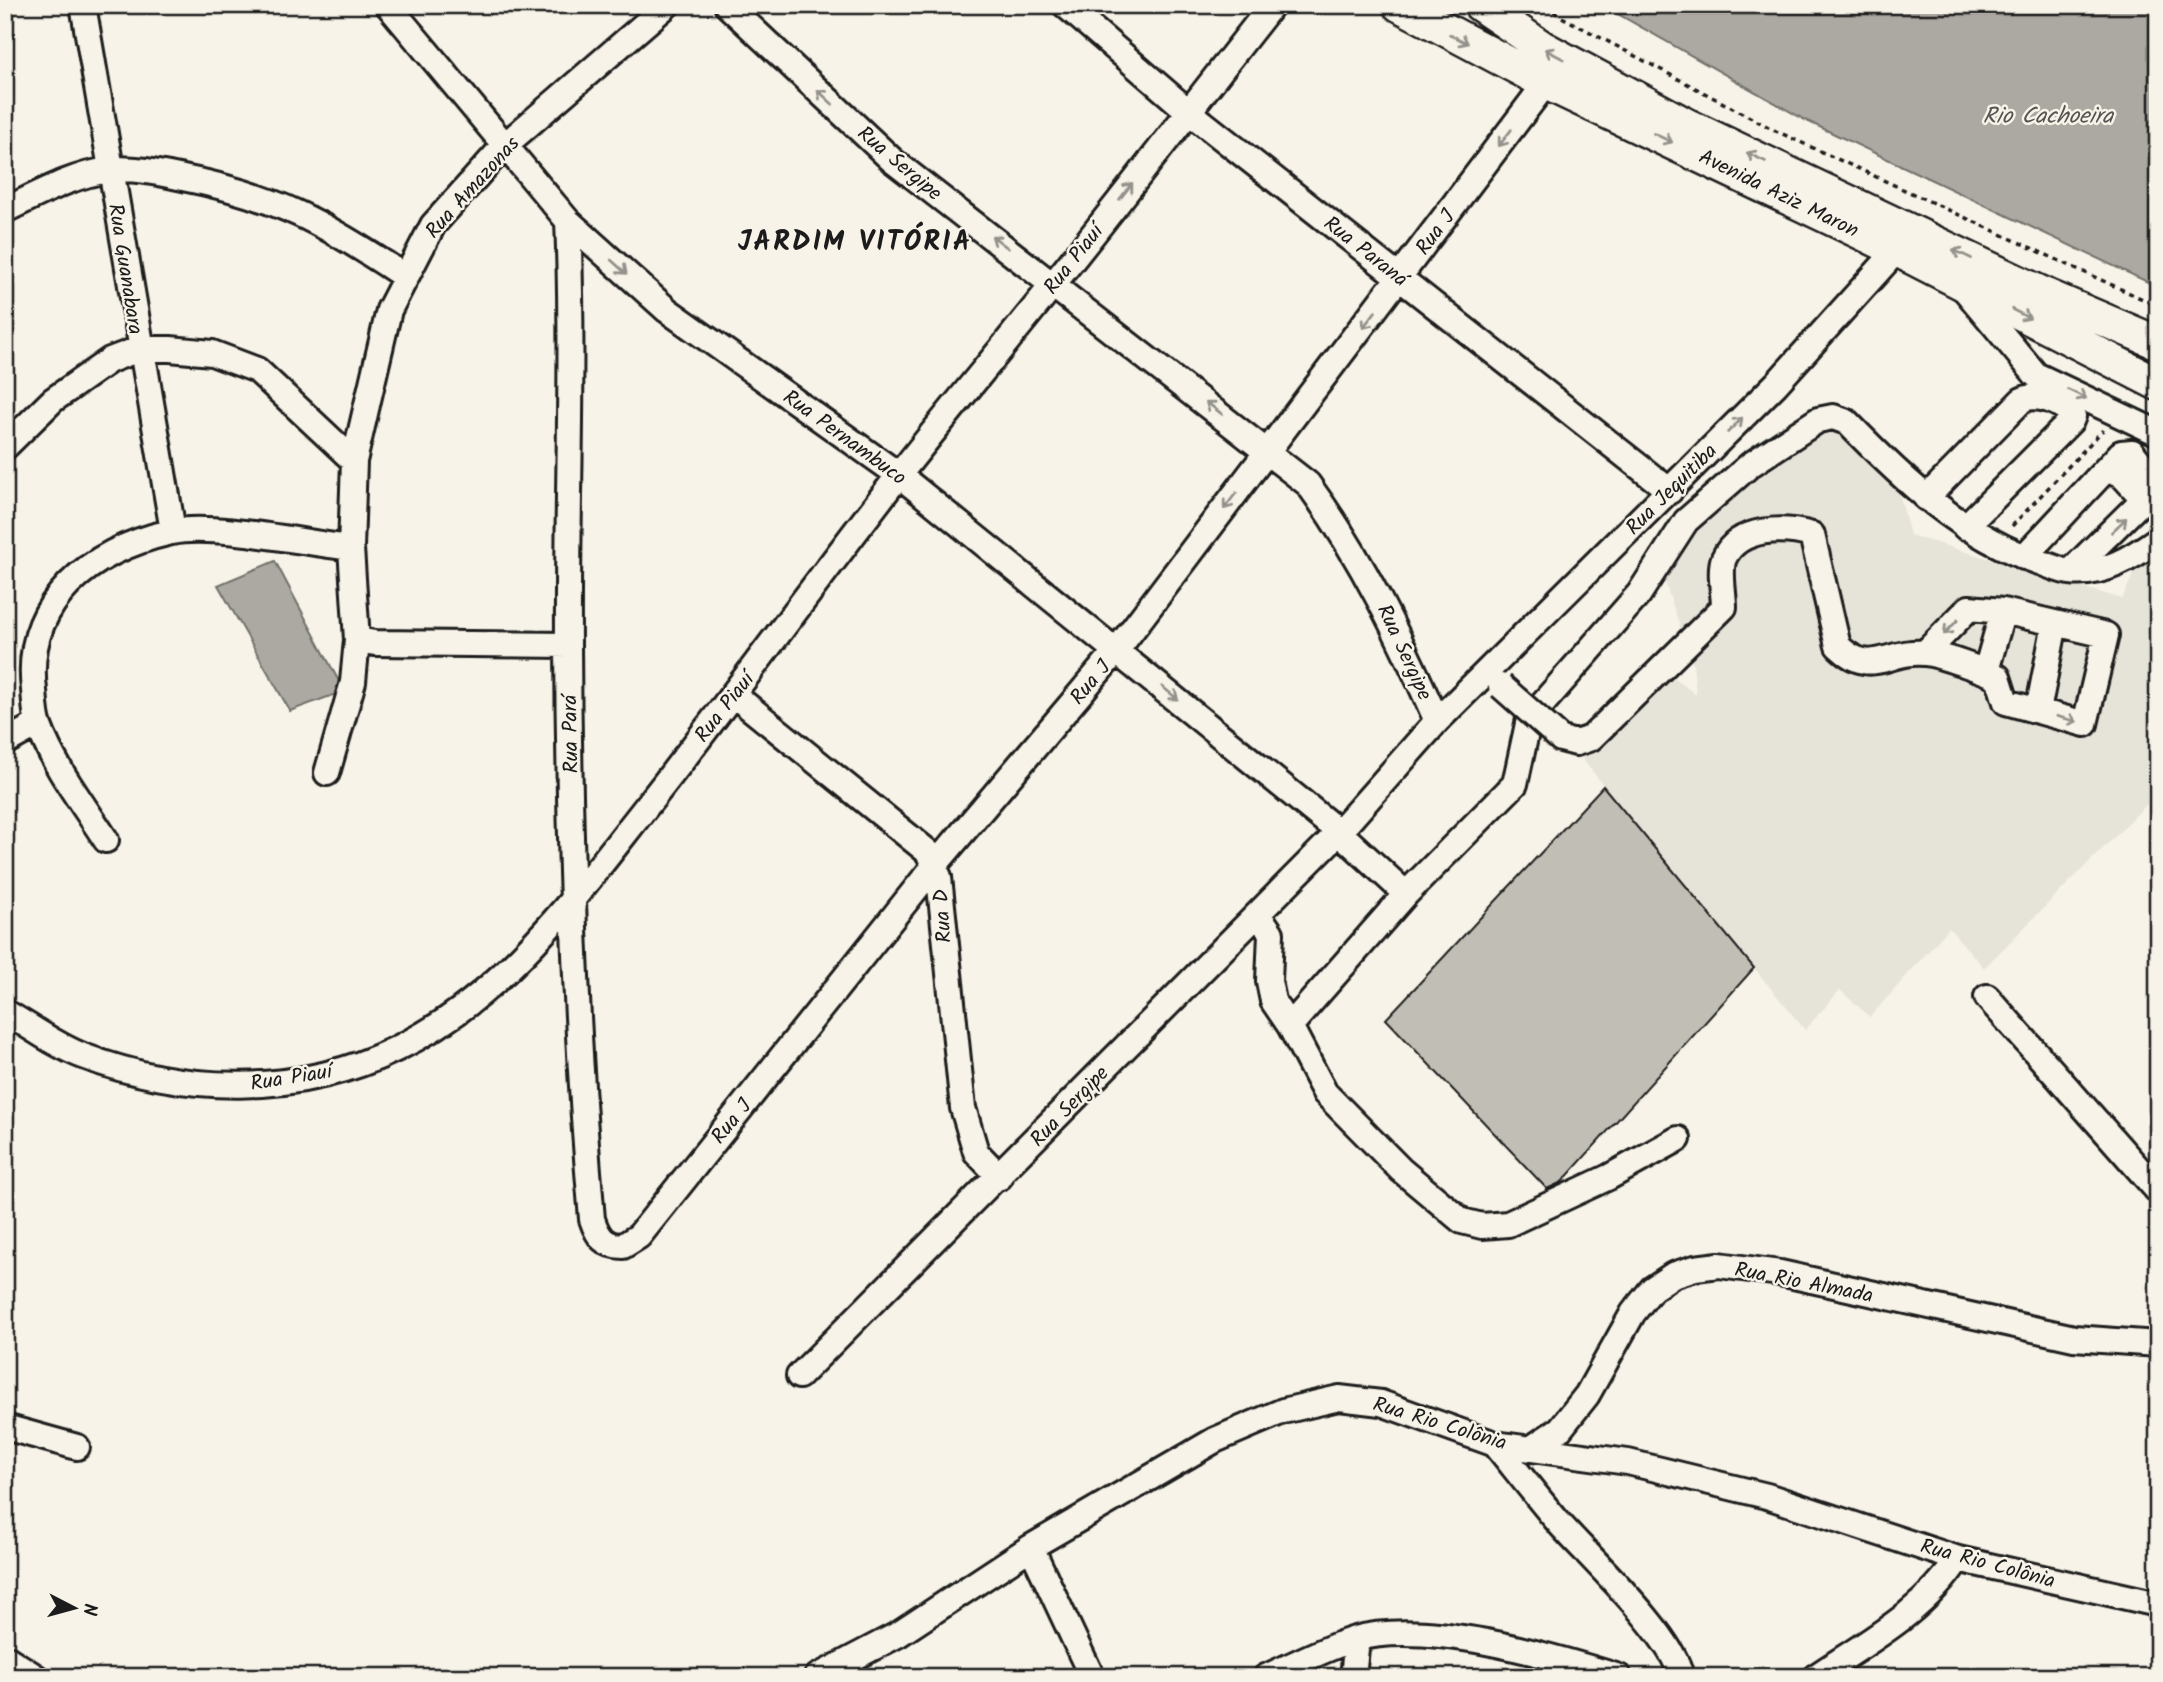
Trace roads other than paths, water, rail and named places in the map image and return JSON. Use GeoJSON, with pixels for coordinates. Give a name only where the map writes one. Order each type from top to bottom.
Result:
{"type":"FeatureCollection","features":[{"type":"Feature","properties":{"kind":"main road","name":"Avenida Aziz Maron"},"geometry":{"type":"LineString","coordinates":[[1399,5],[1546,83],[1897,250],[2158,384]]}},
{"type":"Feature","properties":{"kind":"main road","name":"Avenida Aziz Maron"},"geometry":{"type":"LineString","coordinates":[[1480,5],[1542,47],[1689,126],[2048,296],[2158,343]]}},
{"type":"Feature","properties":{"kind":"street","name":"Rua Guanabara"},"geometry":{"type":"LineString","coordinates":[[83,5],[139,349],[173,531]]}},
{"type":"Feature","properties":{"kind":"street","name":"Rua Pernambuco"},"geometry":{"type":"LineString","coordinates":[[388,5],[569,221],[667,310],[899,475],[1339,832],[1406,894]]}},
{"type":"Feature","properties":{"kind":"street","name":"Rua Amazonas"},"geometry":{"type":"LineString","coordinates":[[327,773],[353,682],[357,640],[351,548],[354,461],[389,310],[404,276],[433,225],[504,146],[667,5]]}},
{"type":"Feature","properties":{"kind":"street","name":"Rua Sergipe"},"geometry":{"type":"LineString","coordinates":[[727,5],[892,160],[1268,450],[1308,484],[1338,524],[1390,617],[1437,721],[1339,832],[800,1376]]}},
{"type":"Feature","properties":{"kind":"street","name":"Rua Paraná"},"geometry":{"type":"LineString","coordinates":[[1065,5],[1188,111],[1670,491]]}},
{"type":"Feature","properties":{"kind":"street","name":"Rua Piauí"},"geometry":{"type":"LineString","coordinates":[[5,1012],[80,1055],[153,1076],[212,1087],[259,1084],[327,1074],[396,1049],[471,1004],[517,960],[574,898],[734,695],[899,475],[1054,284],[1272,5]]}},
{"type":"Feature","properties":{"kind":"street","name":"Rua J"},"geometry":{"type":"LineString","coordinates":[[604,1242],[623,1246],[639,1236],[935,864],[1117,650],[1546,83]]}},
{"type":"Feature","properties":{"kind":"street"},"geometry":{"type":"LineString","coordinates":[[5,211],[73,178],[110,169],[149,171],[231,187],[287,206],[337,232],[404,276]]}},
{"type":"Feature","properties":{"kind":"street","name":"Rua Pará"},"geometry":{"type":"LineString","coordinates":[[569,221],[572,317],[568,645],[578,1057],[592,1219],[597,1234],[604,1242]]}},
{"type":"Feature","properties":{"kind":"street","name":"Rua Jequitiba"},"geometry":{"type":"LineString","coordinates":[[1437,721],[1494,679],[1670,491],[1776,384],[1897,250]]}},
{"type":"Feature","properties":{"kind":"street"},"geometry":{"type":"LineString","coordinates":[[1959,282],[2036,375],[2158,433]]}},
{"type":"Feature","properties":{"kind":"street"},"geometry":{"type":"LineString","coordinates":[[5,447],[53,400],[110,360],[139,349],[170,349],[212,353],[257,370],[354,461]]}},
{"type":"Feature","properties":{"kind":"street"},"geometry":{"type":"LineString","coordinates":[[1926,498],[2030,395],[2069,411],[2073,416],[2071,421],[1965,527]]}},
{"type":"Feature","properties":{"kind":"street"},"geometry":{"type":"LineString","coordinates":[[1290,1026],[1406,894],[1515,784],[1525,726],[1538,706],[1639,594],[1686,521],[1750,465],[1818,420],[1833,417],[1847,422],[1926,498],[1965,527],[2024,557],[2070,572],[2105,569],[2137,555],[2158,539]]}},
{"type":"Feature","properties":{"kind":"street"},"geometry":{"type":"LineString","coordinates":[[2024,557],[2122,453],[2132,453],[2158,484]]}},
{"type":"Feature","properties":{"kind":"street"},"geometry":{"type":"LineString","coordinates":[[2070,572],[2140,503],[2140,495],[2119,472],[2105,471]]}},
{"type":"Feature","properties":{"kind":"street"},"geometry":{"type":"LineString","coordinates":[[1494,679],[1561,739],[1576,743],[1591,738],[1724,607],[1724,559],[1734,546],[1772,529],[1794,530],[1812,535],[1838,646],[1850,658],[1865,663],[1926,652],[1998,677],[2006,702],[2085,724],[2106,635],[2003,611],[1969,608],[1926,652]]}},
{"type":"Feature","properties":{"kind":"street"},"geometry":{"type":"LineString","coordinates":[[106,840],[58,766],[38,724],[31,665],[37,632],[52,603],[72,580],[103,556],[173,531],[219,531],[351,548]]}},
{"type":"Feature","properties":{"kind":"street"},"geometry":{"type":"LineString","coordinates":[[1986,671],[2003,611]]}},
{"type":"Feature","properties":{"kind":"street"},"geometry":{"type":"LineString","coordinates":[[2038,711],[2055,623]]}},
{"type":"Feature","properties":{"kind":"street"},"geometry":{"type":"LineString","coordinates":[[357,640],[374,643],[568,645]]}},
{"type":"Feature","properties":{"kind":"street","name":"Rua D"},"geometry":{"type":"LineString","coordinates":[[734,695],[928,852],[935,864],[939,877],[963,1108],[976,1152],[1000,1177]]}},
{"type":"Feature","properties":{"kind":"street"},"geometry":{"type":"LineString","coordinates":[[5,742],[38,724]]}},
{"type":"Feature","properties":{"kind":"street"},"geometry":{"type":"LineString","coordinates":[[1258,914],[1271,933],[1269,981],[1273,1001],[1290,1026],[1325,1093],[1401,1170],[1462,1221],[1482,1226],[1508,1224],[1609,1177],[1678,1139]]}},
{"type":"Feature","properties":{"kind":"street"},"geometry":{"type":"LineString","coordinates":[[1987,997],[2158,1191]]}},
{"type":"Feature","properties":{"kind":"street","name":"Rua Rio Almada"},"geometry":{"type":"LineString","coordinates":[[1532,1448],[1560,1429],[1587,1395],[1633,1313],[1652,1289],[1673,1275],[1695,1268],[1720,1265],[1780,1273],[2074,1338],[2158,1344]]}},
{"type":"Feature","properties":{"kind":"street","name":"Rua Rio Colônia"},"geometry":{"type":"LineString","coordinates":[[817,1677],[899,1634],[1031,1547],[1215,1440],[1283,1411],[1339,1398],[1381,1403],[1495,1444],[1628,1462],[1768,1496],[1958,1559],[2158,1604]]}},
{"type":"Feature","properties":{"kind":"street"},"geometry":{"type":"LineString","coordinates":[[5,1427],[77,1447]]}},
{"type":"Feature","properties":{"kind":"street"},"geometry":{"type":"LineString","coordinates":[[1495,1444],[1559,1522],[1640,1612],[1679,1665],[1681,1677]]}},
{"type":"Feature","properties":{"kind":"street"},"geometry":{"type":"LineString","coordinates":[[1031,1547],[1092,1677]]}},
{"type":"Feature","properties":{"kind":"street"},"geometry":{"type":"LineString","coordinates":[[1815,1677],[1908,1615],[1941,1585],[1958,1559]]}},
{"type":"Feature","properties":{"kind":"street"},"geometry":{"type":"LineString","coordinates":[[1266,1677],[1357,1639],[1422,1633],[1488,1643],[1619,1677]]}},
{"type":"Feature","properties":{"kind":"street"},"geometry":{"type":"LineString","coordinates":[[1353,1677],[1357,1639]]}},
{"type":"Feature","properties":{"kind":"street"},"geometry":{"type":"LineString","coordinates":[[5,1657],[36,1677]]}},
{"type":"Feature","properties":{"kind":"water","name":"Rio Cachoeira"},"geometry":{"type":"Polygon","coordinates":[[[1602,5],[2158,5],[2158,287],[1807,121],[1602,5]]]}},
{"type":"Feature","properties":{"kind":"water"},"geometry":{"type":"Polygon","coordinates":[[[275,561],[344,691],[290,711],[218,585],[275,561]]]}},
{"type":"Feature","properties":{"kind":"district","name":"JARDIM VITÓRIA"},"geometry":{"type":"Point","coordinates":[855,240]}}]}
